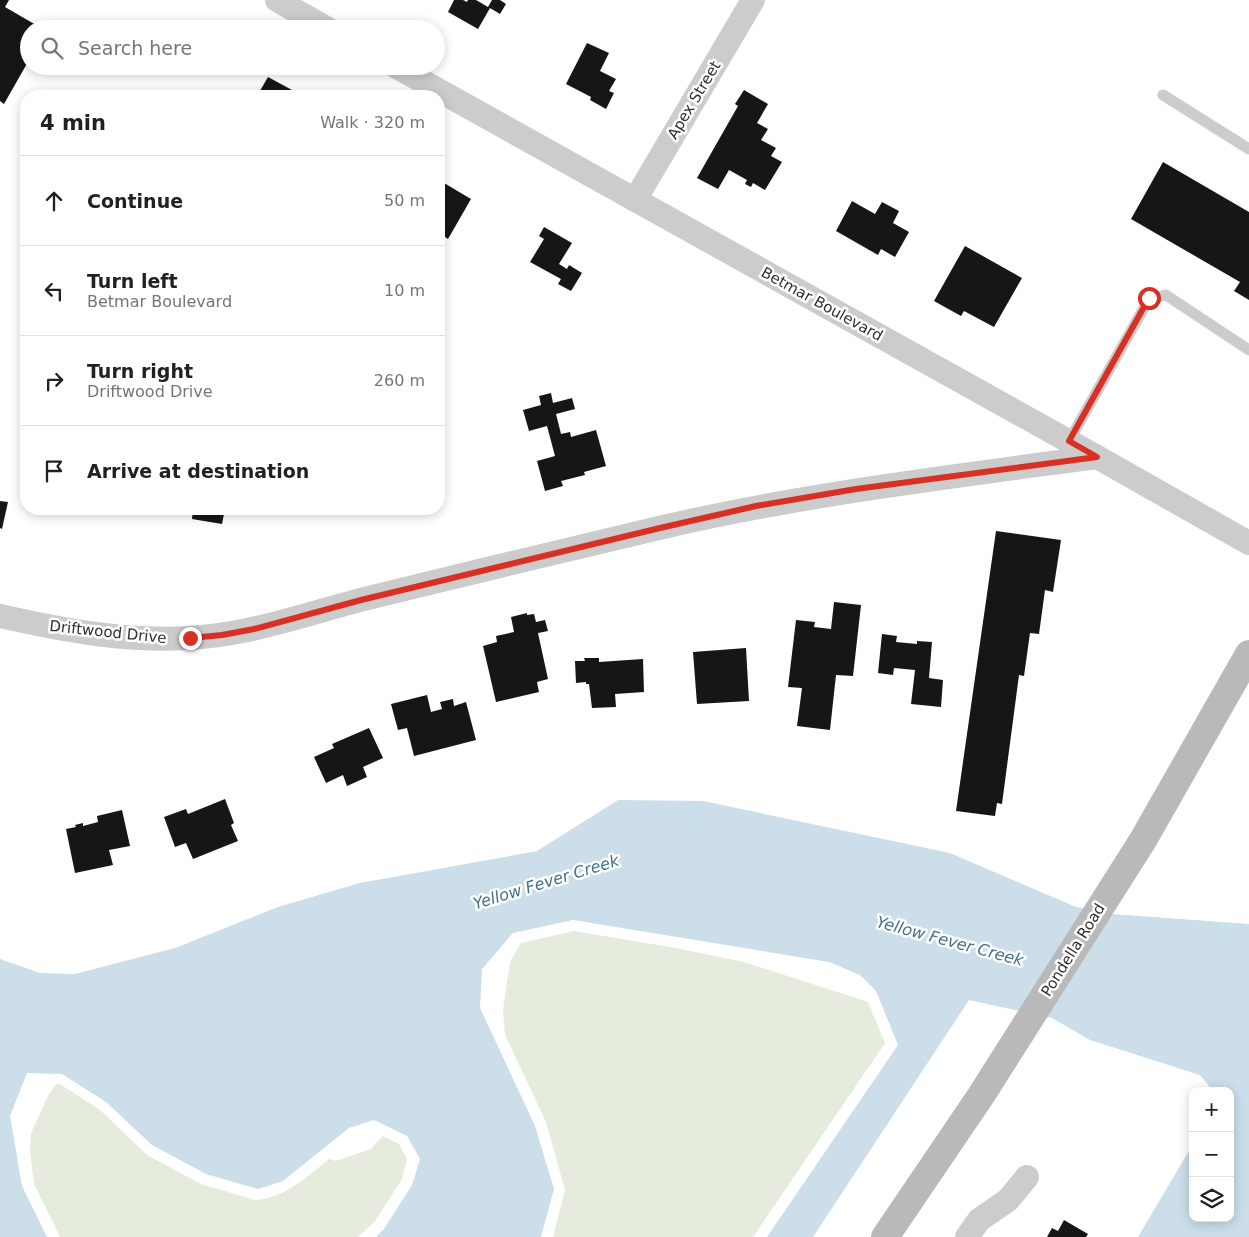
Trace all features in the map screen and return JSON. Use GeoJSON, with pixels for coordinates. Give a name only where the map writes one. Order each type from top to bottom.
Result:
{"type":"FeatureCollection","features":[{"type":"Feature","properties":{"kind":"main road","name":"Pondella Road"},"geometry":{"type":"LineString","coordinates":[[885,1237],[982,1094],[1143,840],[1249,654]]}},
{"type":"Feature","properties":{"kind":"street"},"geometry":{"type":"LineString","coordinates":[[277,0],[312,20]]}},
{"type":"Feature","properties":{"kind":"street","name":"Apex Street"},"geometry":{"type":"LineString","coordinates":[[635,200],[753,0]]}},
{"type":"Feature","properties":{"kind":"street","name":"Betmar Boulevard"},"geometry":{"type":"LineString","coordinates":[[411,75],[438,90]]}},
{"type":"Feature","properties":{"kind":"street","name":"Betmar Boulevard"},"geometry":{"type":"LineString","coordinates":[[445,94],[1249,543]]}},
{"type":"Feature","properties":{"kind":"street","name":"Driftwood Drive"},"geometry":{"type":"LineString","coordinates":[[0,616],[42,626],[130,637],[158,639],[222,635],[254,629],[361,600],[756,506],[856,489],[1097,457]]}},
{"type":"Feature","properties":{"kind":"street"},"geometry":{"type":"LineString","coordinates":[[967,1237],[979,1220],[1008,1200],[1027,1177]]}},
{"type":"Feature","properties":{"kind":"lane"},"geometry":{"type":"LineString","coordinates":[[1163,96],[1249,149]]}},
{"type":"Feature","properties":{"kind":"lane"},"geometry":{"type":"LineString","coordinates":[[1069,441],[1149,298],[1166,296],[1249,350]]}},
{"type":"Feature","properties":{"kind":"shaded area"},"geometry":{"type":"Polygon","coordinates":[[[574,931],[676,948],[744,962],[868,1002],[885,1043],[753,1237],[553,1237],[565,1190],[546,1122],[505,1035],[503,1010],[510,962],[521,943],[574,931]]]}},
{"type":"Feature","properties":{"kind":"shaded area"},"geometry":{"type":"Polygon","coordinates":[[[56,1084],[60,1084],[100,1110],[147,1155],[201,1184],[255,1200],[286,1191],[329,1159],[336,1161],[371,1149],[383,1136],[399,1144],[407,1159],[402,1179],[375,1221],[358,1237],[60,1237],[34,1184],[30,1151],[31,1133],[48,1096],[56,1084]]]}},
{"type":"Feature","properties":{"kind":"water","name":"Yellow Fever Creek"},"geometry":{"type":"Polygon","coordinates":[[[618,800],[703,801],[950,853],[1076,907],[1112,914],[1249,924],[1249,1237],[1138,1237],[1189,1151],[1189,1222],[1234,1222],[1234,1087],[1210,1087],[1200,1075],[1090,1040],[1052,1018],[969,1000],[813,1237],[767,1237],[898,1045],[876,991],[860,975],[829,962],[573,920],[513,933],[482,969],[480,1008],[535,1126],[554,1189],[541,1237],[376,1237],[384,1229],[412,1185],[420,1159],[407,1136],[374,1120],[349,1128],[283,1181],[258,1189],[206,1174],[152,1145],[106,1102],[62,1074],[27,1073],[10,1116],[22,1186],[47,1237],[0,1237],[0,959],[40,973],[75,974],[175,948],[278,907],[360,883],[537,851],[618,800]]]}},
{"type":"Feature","properties":{"kind":"building"},"geometry":{"type":"Polygon","coordinates":[[[0,0],[9,0],[5,7],[27,20],[20,20],[20,75],[4,104],[0,101],[0,0]]]}},
{"type":"Feature","properties":{"kind":"building"},"geometry":{"type":"Polygon","coordinates":[[[454,0],[467,2],[468,0],[476,0],[488,7],[492,0],[500,0],[506,4],[500,14],[490,8],[478,29],[448,12],[454,0]]]}},
{"type":"Feature","properties":{"kind":"building"},"geometry":{"type":"Polygon","coordinates":[[[587,43],[609,53],[600,71],[616,79],[609,91],[614,93],[606,109],[590,100],[591,97],[566,84],[587,43]]]}},
{"type":"Feature","properties":{"kind":"building"},"geometry":{"type":"Polygon","coordinates":[[[268,77],[292,90],[260,90],[268,77]]]}},
{"type":"Feature","properties":{"kind":"building"},"geometry":{"type":"Polygon","coordinates":[[[744,90],[768,104],[757,123],[768,129],[761,140],[776,148],[771,156],[782,162],[765,190],[753,183],[751,187],[745,184],[747,180],[729,170],[718,189],[697,178],[738,106],[735,104],[744,90]]]}},
{"type":"Feature","properties":{"kind":"building"},"geometry":{"type":"Polygon","coordinates":[[[1163,162],[1249,212],[1249,300],[1234,291],[1240,282],[1131,219],[1163,162]]]}},
{"type":"Feature","properties":{"kind":"building"},"geometry":{"type":"Polygon","coordinates":[[[445,184],[471,199],[448,239],[445,237],[445,184]]]}},
{"type":"Feature","properties":{"kind":"building"},"geometry":{"type":"Polygon","coordinates":[[[852,201],[875,214],[882,202],[899,211],[893,223],[909,232],[895,257],[881,249],[878,255],[836,231],[852,201]]]}},
{"type":"Feature","properties":{"kind":"building"},"geometry":{"type":"Polygon","coordinates":[[[544,227],[572,243],[559,264],[567,269],[569,265],[582,273],[571,291],[558,284],[561,279],[530,262],[544,239],[539,236],[544,227]]]}},
{"type":"Feature","properties":{"kind":"building"},"geometry":{"type":"Polygon","coordinates":[[[965,246],[1022,278],[994,327],[964,311],[961,316],[934,301],[965,246]]]}},
{"type":"Feature","properties":{"kind":"building"},"geometry":{"type":"Polygon","coordinates":[[[551,393],[553,403],[572,398],[575,409],[556,414],[561,434],[570,432],[571,437],[596,430],[606,466],[584,472],[585,475],[561,481],[563,486],[545,491],[537,461],[555,456],[547,426],[529,431],[523,410],[541,405],[539,396],[551,393]]]}},
{"type":"Feature","properties":{"kind":"building"},"geometry":{"type":"Polygon","coordinates":[[[0,501],[8,502],[2,529],[0,528],[0,501]]]}},
{"type":"Feature","properties":{"kind":"building"},"geometry":{"type":"Polygon","coordinates":[[[192,515],[224,515],[222,524],[192,519],[192,515]]]}},
{"type":"Feature","properties":{"kind":"building"},"geometry":{"type":"Polygon","coordinates":[[[996,531],[1061,540],[1053,592],[1045,590],[1039,634],[1030,633],[1024,676],[1019,675],[1002,804],[997,803],[995,816],[956,811],[996,531]]]}},
{"type":"Feature","properties":{"kind":"building"},"geometry":{"type":"Polygon","coordinates":[[[834,602],[861,605],[853,676],[836,675],[830,730],[797,726],[802,688],[788,687],[796,620],[815,622],[814,627],[831,629],[834,602]]]}},
{"type":"Feature","properties":{"kind":"building"},"geometry":{"type":"Polygon","coordinates":[[[527,613],[527,615],[534,614],[536,622],[545,620],[548,631],[538,633],[548,679],[537,682],[539,692],[496,702],[483,646],[497,642],[496,636],[514,632],[511,617],[527,613]]]}},
{"type":"Feature","properties":{"kind":"building"},"geometry":{"type":"Polygon","coordinates":[[[882,634],[897,636],[896,642],[917,644],[917,641],[932,642],[929,678],[943,680],[941,707],[911,704],[915,670],[894,668],[893,675],[878,673],[882,634]]]}},
{"type":"Feature","properties":{"kind":"building"},"geometry":{"type":"Polygon","coordinates":[[[746,648],[749,701],[697,704],[693,652],[746,648]]]}},
{"type":"Feature","properties":{"kind":"building"},"geometry":{"type":"Polygon","coordinates":[[[584,658],[599,658],[599,662],[643,659],[644,692],[615,694],[616,707],[592,708],[589,684],[586,684],[586,682],[576,683],[575,661],[585,661],[584,658]]]}},
{"type":"Feature","properties":{"kind":"building"},"geometry":{"type":"Polygon","coordinates":[[[427,695],[431,712],[442,709],[440,702],[453,699],[454,706],[466,702],[476,740],[414,756],[407,728],[398,730],[391,704],[427,695]]]}},
{"type":"Feature","properties":{"kind":"building"},"geometry":{"type":"Polygon","coordinates":[[[369,728],[383,758],[363,767],[367,777],[347,786],[343,775],[326,783],[314,757],[334,748],[332,744],[369,728]]]}},
{"type":"Feature","properties":{"kind":"building"},"geometry":{"type":"Polygon","coordinates":[[[225,799],[234,823],[231,825],[238,841],[193,859],[186,843],[175,847],[164,817],[186,809],[188,814],[225,799]]]}},
{"type":"Feature","properties":{"kind":"building"},"geometry":{"type":"Polygon","coordinates":[[[122,810],[130,846],[109,850],[113,865],[75,873],[66,829],[83,823],[83,826],[98,822],[97,816],[122,810]]]}},
{"type":"Feature","properties":{"kind":"building"},"geometry":{"type":"Polygon","coordinates":[[[1064,1220],[1088,1234],[1086,1237],[1047,1237],[1052,1228],[1058,1231],[1064,1220]]]}},
{"type":"Feature","properties":{"kind":"route"},"geometry":{"type":"LineString","coordinates":[[190,638],[254,629],[361,600],[756,506],[856,489],[1097,457],[1069,441],[1149,298]]}}]}
